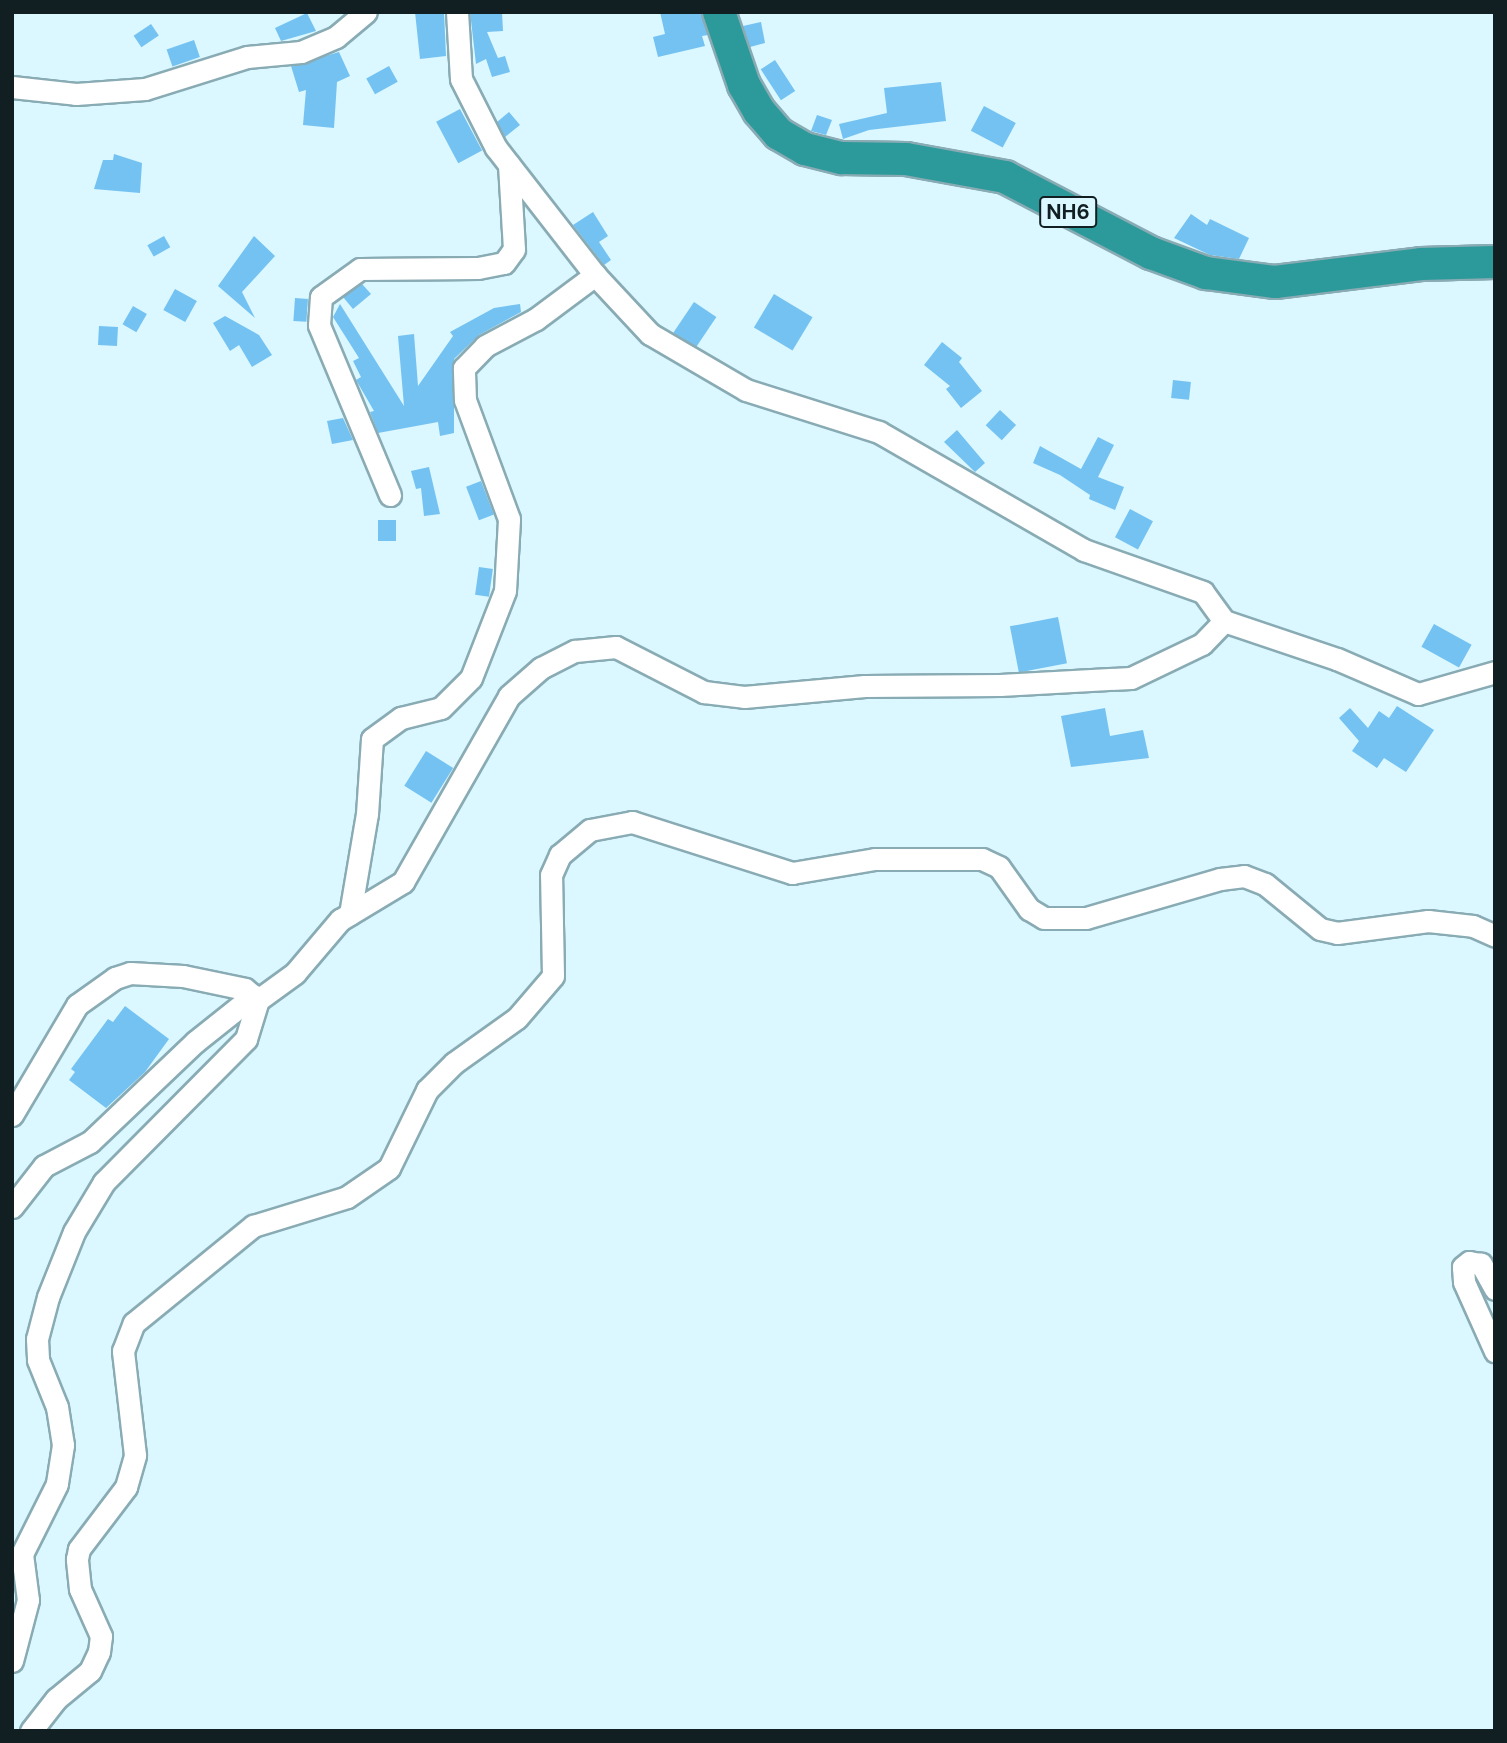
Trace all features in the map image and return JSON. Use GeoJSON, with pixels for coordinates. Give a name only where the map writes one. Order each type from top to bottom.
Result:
{"type":"FeatureCollection","features":[{"type":"Feature","properties":{"kind":"highway","name":"NH6"},"geometry":{"type":"LineString","coordinates":[[719,12],[744,85],[759,111],[779,134],[805,149],[842,158],[906,159],[1005,177],[1151,253],[1206,273],[1275,282],[1421,264],[1495,262]]}},
{"type":"Feature","properties":{"kind":"street"},"geometry":{"type":"LineString","coordinates":[[12,86],[76,94],[145,89],[247,57],[301,52],[336,37],[366,12]]}},
{"type":"Feature","properties":{"kind":"street"},"geometry":{"type":"LineString","coordinates":[[457,13],[461,79],[509,165],[595,275],[650,334],[747,390],[879,432],[1084,550],[1203,592],[1222,613],[1224,621]]}},
{"type":"Feature","properties":{"kind":"street"},"geometry":{"type":"LineString","coordinates":[[390,495],[319,326],[321,297],[360,269],[478,268],[504,263],[514,249],[509,165]]}},
{"type":"Feature","properties":{"kind":"street"},"geometry":{"type":"LineString","coordinates":[[350,914],[367,814],[372,739],[401,718],[441,708],[471,678],[505,591],[509,519],[465,400],[464,368],[485,346],[536,319],[595,275]]}},
{"type":"Feature","properties":{"kind":"street"},"geometry":{"type":"LineString","coordinates":[[1224,621],[1337,659],[1418,694],[1495,672]]}},
{"type":"Feature","properties":{"kind":"street"},"geometry":{"type":"LineString","coordinates":[[12,1208],[44,1166],[90,1142],[195,1042],[256,997],[295,973],[350,914],[394,891],[411,873],[509,696],[541,668],[575,650],[616,646],[704,692],[744,697],[865,685],[1000,685],[1131,678],[1202,644],[1224,621]]}},
{"type":"Feature","properties":{"kind":"street"},"geometry":{"type":"LineString","coordinates":[[31,1731],[56,1699],[90,1671],[99,1652],[102,1636],[80,1589],[79,1549],[127,1488],[135,1455],[123,1351],[134,1322],[253,1226],[347,1197],[389,1168],[427,1090],[454,1063],[517,1018],[553,976],[551,876],[560,855],[590,830],[632,822],[792,873],[875,859],[982,859],[999,867],[1029,909],[1044,918],[1086,919],[1220,878],[1244,876],[1265,884],[1320,929],[1337,933],[1428,921],[1473,926],[1495,936]]}},
{"type":"Feature","properties":{"kind":"street"},"geometry":{"type":"LineString","coordinates":[[12,1115],[77,1005],[115,978],[156,972],[211,980],[256,997]]}},
{"type":"Feature","properties":{"kind":"street"},"geometry":{"type":"LineString","coordinates":[[12,1661],[28,1600],[22,1554],[57,1483],[63,1445],[57,1407],[38,1360],[37,1339],[48,1297],[74,1232],[104,1181],[246,1039],[256,997]]}},
{"type":"Feature","properties":{"kind":"street"},"geometry":{"type":"LineString","coordinates":[[1495,1289],[1481,1264],[1463,1267],[1464,1282],[1495,1351]]}},
{"type":"Feature","properties":{"kind":"building"},"geometry":{"type":"Polygon","coordinates":[[[415,12],[444,12],[446,56],[420,59],[415,12]]]}},
{"type":"Feature","properties":{"kind":"building"},"geometry":{"type":"Polygon","coordinates":[[[470,12],[502,12],[503,31],[487,32],[498,58],[505,56],[510,72],[492,77],[486,59],[476,64],[470,12]]]}},
{"type":"Feature","properties":{"kind":"building"},"geometry":{"type":"Polygon","coordinates":[[[660,12],[701,12],[708,35],[702,36],[705,46],[658,57],[653,37],[665,34],[660,12]]]}},
{"type":"Feature","properties":{"kind":"building"},"geometry":{"type":"Polygon","coordinates":[[[307,13],[316,31],[281,41],[275,28],[307,13]]]}},
{"type":"Feature","properties":{"kind":"building"},"geometry":{"type":"Polygon","coordinates":[[[761,22],[765,43],[750,47],[743,26],[761,22]]]}},
{"type":"Feature","properties":{"kind":"building"},"geometry":{"type":"Polygon","coordinates":[[[151,24],[159,36],[141,47],[134,36],[151,24]]]}},
{"type":"Feature","properties":{"kind":"building"},"geometry":{"type":"Polygon","coordinates":[[[194,40],[200,57],[172,66],[167,49],[194,40]]]}},
{"type":"Feature","properties":{"kind":"building"},"geometry":{"type":"Polygon","coordinates":[[[339,52],[350,76],[337,82],[334,128],[303,125],[306,90],[299,92],[291,66],[339,52]]]}},
{"type":"Feature","properties":{"kind":"building"},"geometry":{"type":"Polygon","coordinates":[[[775,60],[795,91],[781,100],[761,69],[775,60]]]}},
{"type":"Feature","properties":{"kind":"building"},"geometry":{"type":"Polygon","coordinates":[[[389,66],[398,82],[375,94],[366,79],[389,66]]]}},
{"type":"Feature","properties":{"kind":"building"},"geometry":{"type":"Polygon","coordinates":[[[941,82],[946,121],[869,130],[843,139],[839,124],[887,113],[884,88],[941,82]]]}},
{"type":"Feature","properties":{"kind":"building"},"geometry":{"type":"Polygon","coordinates":[[[984,106],[1016,123],[1003,148],[971,131],[984,106]]]}},
{"type":"Feature","properties":{"kind":"building"},"geometry":{"type":"Polygon","coordinates":[[[460,109],[482,150],[458,163],[436,122],[460,109]]]}},
{"type":"Feature","properties":{"kind":"building"},"geometry":{"type":"Polygon","coordinates":[[[509,112],[520,125],[505,137],[497,122],[509,112]]]}},
{"type":"Feature","properties":{"kind":"building"},"geometry":{"type":"Polygon","coordinates":[[[817,115],[832,120],[826,135],[811,131],[817,115]]]}},
{"type":"Feature","properties":{"kind":"building"},"geometry":{"type":"Polygon","coordinates":[[[114,154],[142,163],[140,193],[94,189],[103,160],[113,160],[114,154]]]}},
{"type":"Feature","properties":{"kind":"building"},"geometry":{"type":"Polygon","coordinates":[[[593,212],[608,236],[599,242],[611,260],[604,265],[573,225],[593,212]]]}},
{"type":"Feature","properties":{"kind":"building"},"geometry":{"type":"Polygon","coordinates":[[[1191,214],[1207,225],[1210,219],[1249,238],[1239,259],[1210,255],[1174,238],[1191,214]]]}},
{"type":"Feature","properties":{"kind":"building"},"geometry":{"type":"Polygon","coordinates":[[[164,236],[170,247],[154,257],[147,245],[164,236]]]}},
{"type":"Feature","properties":{"kind":"building"},"geometry":{"type":"Polygon","coordinates":[[[254,236],[275,256],[242,292],[255,318],[218,286],[254,236]]]}},
{"type":"Feature","properties":{"kind":"building"},"geometry":{"type":"Polygon","coordinates":[[[362,284],[371,294],[353,309],[343,297],[362,284]]]}},
{"type":"Feature","properties":{"kind":"building"},"geometry":{"type":"Polygon","coordinates":[[[175,289],[197,301],[185,322],[163,310],[175,289]]]}},
{"type":"Feature","properties":{"kind":"building"},"geometry":{"type":"Polygon","coordinates":[[[774,294],[813,317],[792,351],[754,327],[774,294]]]}},
{"type":"Feature","properties":{"kind":"building"},"geometry":{"type":"Polygon","coordinates":[[[295,298],[308,299],[306,322],[293,321],[295,298]]]}},
{"type":"Feature","properties":{"kind":"building"},"geometry":{"type":"Polygon","coordinates":[[[694,302],[716,317],[696,348],[673,333],[694,302]]]}},
{"type":"Feature","properties":{"kind":"building"},"geometry":{"type":"Polygon","coordinates":[[[340,304],[404,406],[398,336],[414,334],[418,386],[453,336],[450,332],[494,308],[520,304],[521,312],[479,335],[454,359],[454,433],[440,436],[438,422],[378,433],[370,412],[374,411],[356,380],[361,377],[353,361],[359,358],[333,317],[340,304]]]}},
{"type":"Feature","properties":{"kind":"building"},"geometry":{"type":"Polygon","coordinates":[[[133,306],[147,314],[136,332],[122,324],[133,306]]]}},
{"type":"Feature","properties":{"kind":"building"},"geometry":{"type":"Polygon","coordinates":[[[225,316],[259,335],[272,355],[252,367],[239,345],[230,351],[213,323],[225,316]]]}},
{"type":"Feature","properties":{"kind":"building"},"geometry":{"type":"Polygon","coordinates":[[[99,326],[118,327],[117,346],[98,345],[99,326]]]}},
{"type":"Feature","properties":{"kind":"building"},"geometry":{"type":"Polygon","coordinates":[[[942,342],[962,358],[959,362],[982,391],[961,408],[946,389],[950,386],[924,365],[942,342]]]}},
{"type":"Feature","properties":{"kind":"building"},"geometry":{"type":"Polygon","coordinates":[[[1173,380],[1191,382],[1189,400],[1171,398],[1173,380]]]}},
{"type":"Feature","properties":{"kind":"building"},"geometry":{"type":"Polygon","coordinates":[[[1000,410],[1016,425],[1002,440],[986,425],[1000,410]]]}},
{"type":"Feature","properties":{"kind":"building"},"geometry":{"type":"Polygon","coordinates":[[[343,418],[353,440],[332,444],[327,421],[343,418]]]}},
{"type":"Feature","properties":{"kind":"building"},"geometry":{"type":"Polygon","coordinates":[[[957,430],[985,463],[975,472],[944,442],[957,430]]]}},
{"type":"Feature","properties":{"kind":"building"},"geometry":{"type":"Polygon","coordinates":[[[1098,437],[1114,445],[1098,477],[1124,487],[1115,510],[1089,499],[1090,495],[1060,475],[1033,463],[1040,446],[1081,469],[1098,437]]]}},
{"type":"Feature","properties":{"kind":"building"},"geometry":{"type":"Polygon","coordinates":[[[429,467],[440,514],[424,516],[421,488],[416,489],[411,471],[429,467]]]}},
{"type":"Feature","properties":{"kind":"building"},"geometry":{"type":"Polygon","coordinates":[[[481,481],[494,515],[479,520],[466,487],[481,481]]]}},
{"type":"Feature","properties":{"kind":"building"},"geometry":{"type":"Polygon","coordinates":[[[1130,509],[1153,521],[1138,549],[1115,537],[1130,509]]]}},
{"type":"Feature","properties":{"kind":"building"},"geometry":{"type":"Polygon","coordinates":[[[378,520],[396,520],[396,541],[378,541],[378,520]]]}},
{"type":"Feature","properties":{"kind":"building"},"geometry":{"type":"Polygon","coordinates":[[[479,567],[493,569],[489,597],[475,595],[479,567]]]}},
{"type":"Feature","properties":{"kind":"building"},"geometry":{"type":"Polygon","coordinates":[[[1058,617],[1067,663],[1019,672],[1010,626],[1058,617]]]}},
{"type":"Feature","properties":{"kind":"building"},"geometry":{"type":"Polygon","coordinates":[[[1434,624],[1472,645],[1459,668],[1421,647],[1434,624]]]}},
{"type":"Feature","properties":{"kind":"building"},"geometry":{"type":"Polygon","coordinates":[[[1397,706],[1434,730],[1406,772],[1384,758],[1377,768],[1352,751],[1359,741],[1339,718],[1350,708],[1368,728],[1379,711],[1389,718],[1397,706]]]}},
{"type":"Feature","properties":{"kind":"building"},"geometry":{"type":"Polygon","coordinates":[[[1105,708],[1110,736],[1143,730],[1149,758],[1071,767],[1061,716],[1105,708]]]}},
{"type":"Feature","properties":{"kind":"building"},"geometry":{"type":"Polygon","coordinates":[[[426,751],[453,768],[431,803],[404,786],[426,751]]]}},
{"type":"Feature","properties":{"kind":"building"},"geometry":{"type":"Polygon","coordinates":[[[125,1006],[169,1039],[145,1072],[106,1108],[69,1080],[75,1072],[71,1069],[108,1019],[113,1022],[125,1006]]]}}]}
